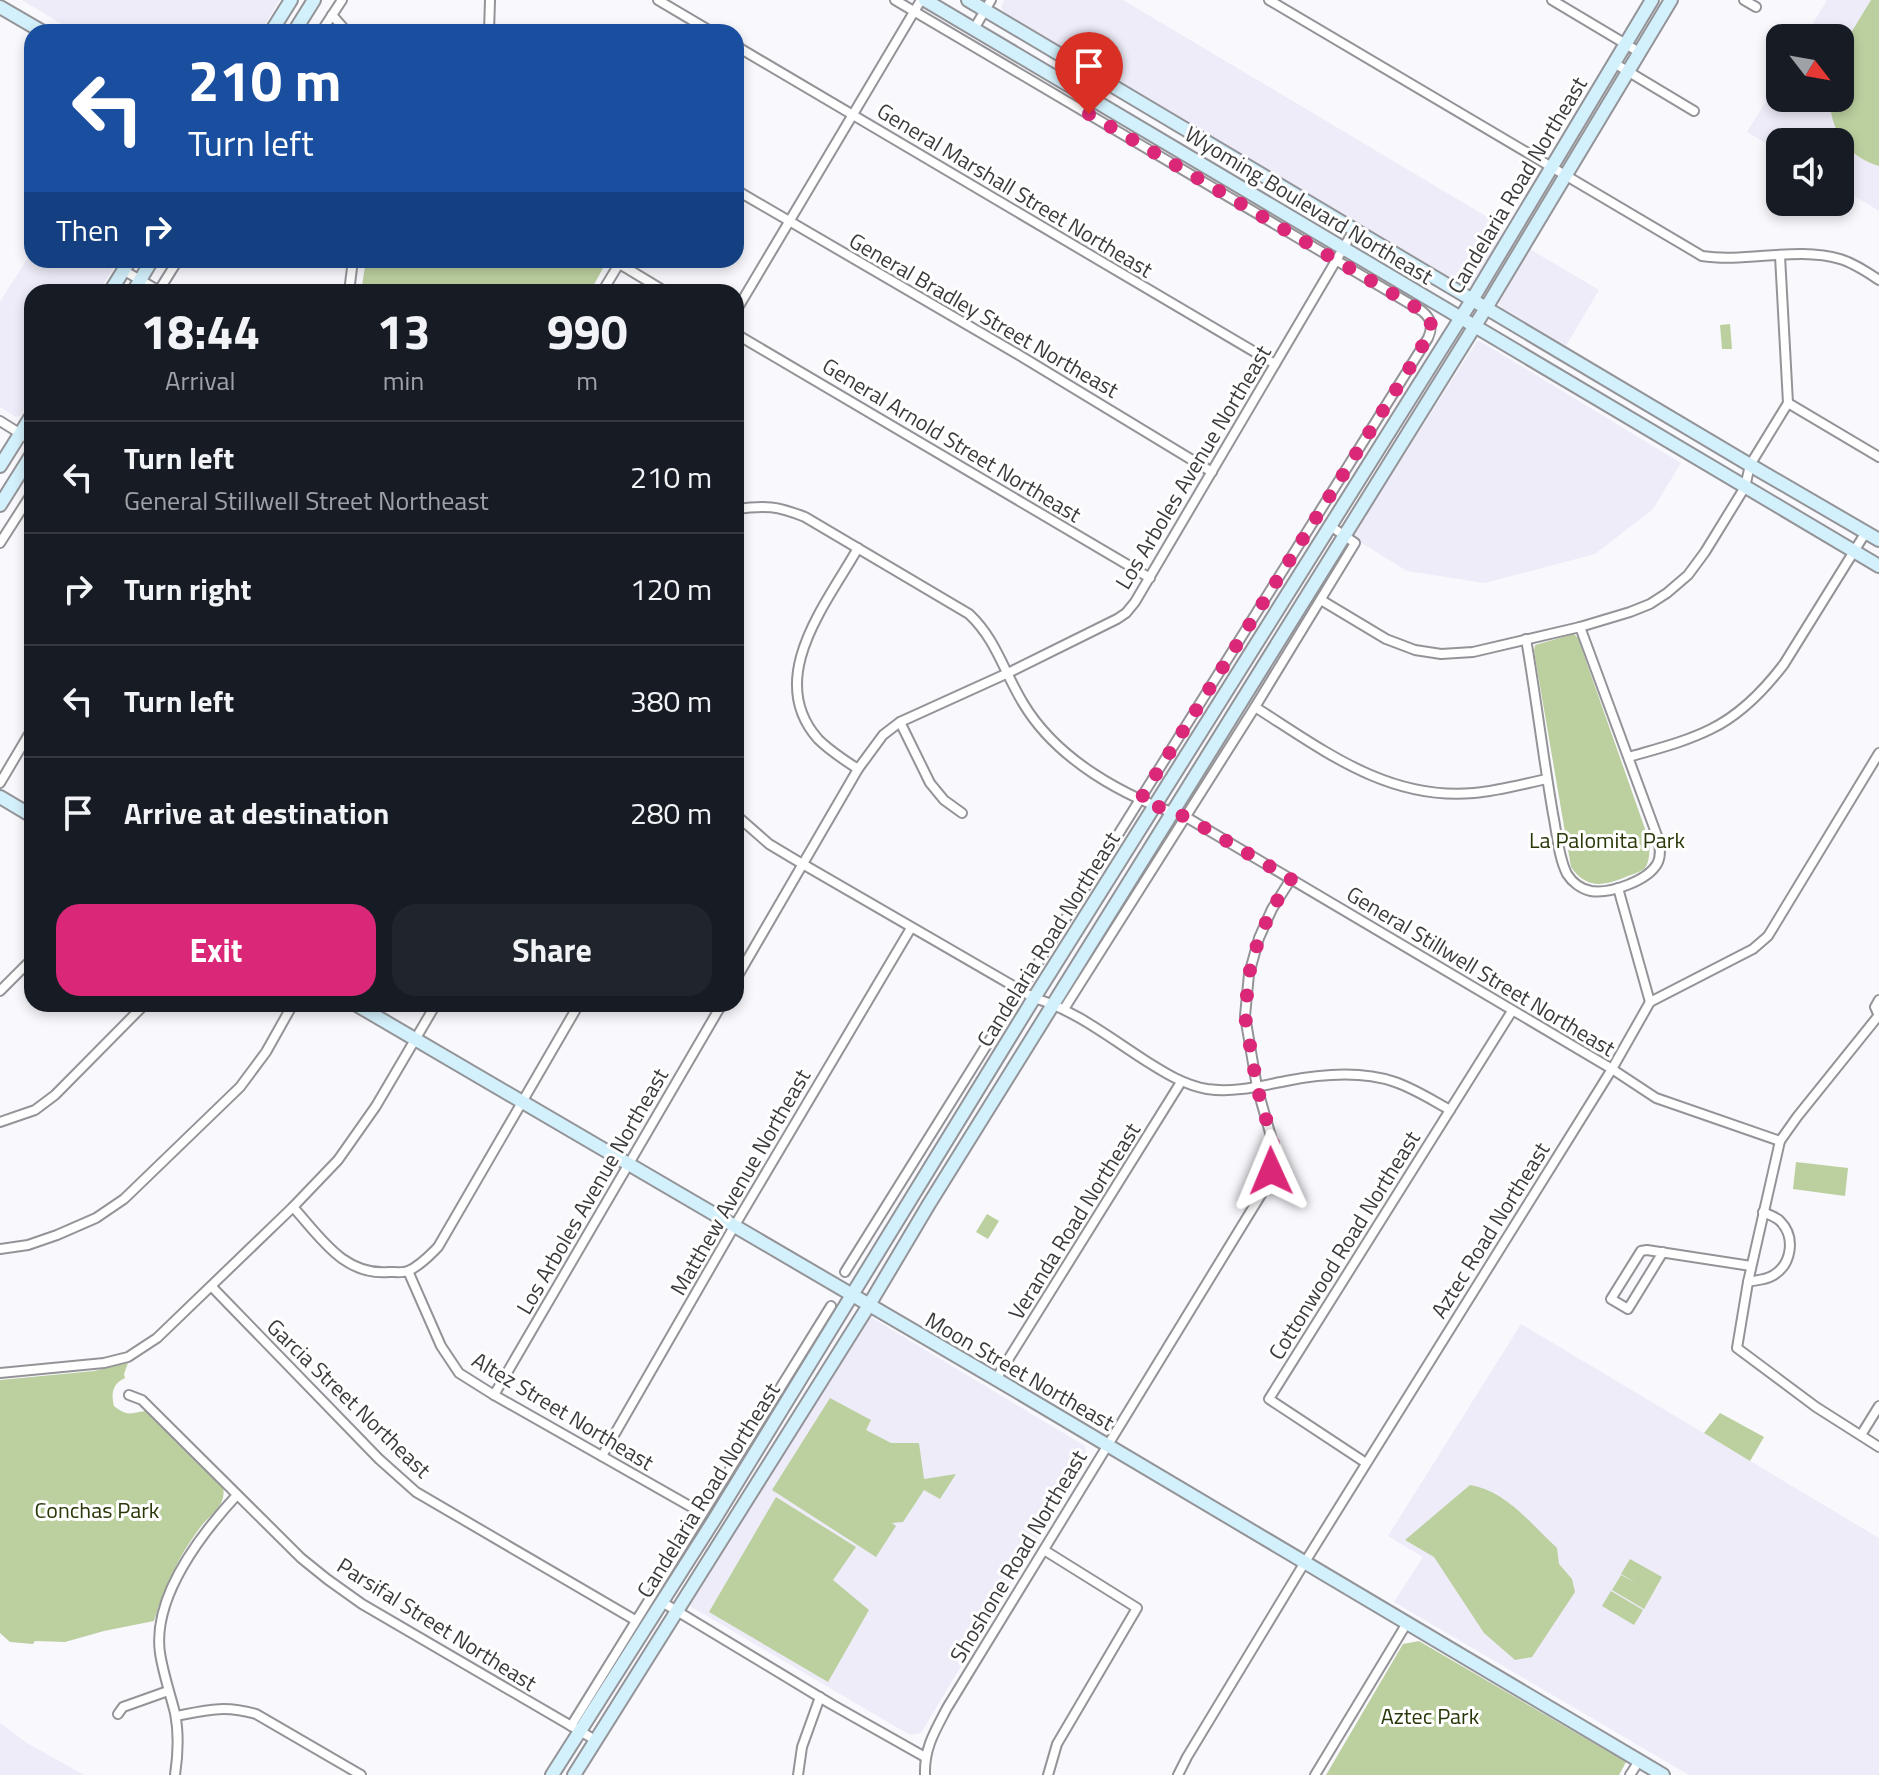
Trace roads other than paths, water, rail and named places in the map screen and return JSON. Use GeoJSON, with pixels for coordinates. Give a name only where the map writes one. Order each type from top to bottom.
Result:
{"type":"FeatureCollection","features":[{"type":"Feature","properties":{"kind":"main road"},"geometry":{"type":"LineString","coordinates":[[276,24],[291,0]]}},
{"type":"Feature","properties":{"kind":"main road"},"geometry":{"type":"LineString","coordinates":[[299,24],[314,0]]}},
{"type":"Feature","properties":{"kind":"main road","name":"Wyoming Boulevard Northeast"},"geometry":{"type":"LineString","coordinates":[[923,0],[1879,566]]}},
{"type":"Feature","properties":{"kind":"main road","name":"Wyoming Boulevard Northeast"},"geometry":{"type":"LineString","coordinates":[[968,0],[988,5],[1354,230],[1879,540]]}},
{"type":"Feature","properties":{"kind":"main road","name":"Candelaria Road Northeast"},"geometry":{"type":"LineString","coordinates":[[552,1775],[575,1729],[662,1602],[1034,998],[1472,300],[1652,0]]}},
{"type":"Feature","properties":{"kind":"main road","name":"Candelaria Road Northeast"},"geometry":{"type":"LineString","coordinates":[[574,1775],[929,1204],[1059,1006],[1172,813],[1475,327],[1671,0]]}},
{"type":"Feature","properties":{"kind":"main road"},"geometry":{"type":"LineString","coordinates":[[0,7],[29,24]]}},
{"type":"Feature","properties":{"kind":"main road"},"geometry":{"type":"LineString","coordinates":[[0,466],[24,440]]}},
{"type":"Feature","properties":{"kind":"main road"},"geometry":{"type":"LineString","coordinates":[[0,505],[24,467]]}},
{"type":"Feature","properties":{"kind":"main road"},"geometry":{"type":"LineString","coordinates":[[0,797],[24,811]]}},
{"type":"Feature","properties":{"kind":"main road","name":"Moon Street Northeast"},"geometry":{"type":"LineString","coordinates":[[369,1012],[735,1225],[1663,1775]]}},
{"type":"Feature","properties":{"kind":"street"},"geometry":{"type":"LineString","coordinates":[[326,24],[342,0]]}},
{"type":"Feature","properties":{"kind":"street"},"geometry":{"type":"LineString","coordinates":[[489,24],[490,0]]}},
{"type":"Feature","properties":{"kind":"street"},"geometry":{"type":"LineString","coordinates":[[658,0],[698,24]]}},
{"type":"Feature","properties":{"kind":"street"},"geometry":{"type":"LineString","coordinates":[[845,1272],[1432,329],[1429,317],[1422,311],[895,0]]}},
{"type":"Feature","properties":{"kind":"street"},"geometry":{"type":"LineString","coordinates":[[744,297],[923,0]]}},
{"type":"Feature","properties":{"kind":"street"},"geometry":{"type":"LineString","coordinates":[[1269,0],[1702,256],[1720,259],[1800,254],[1839,258],[1879,280]]}},
{"type":"Feature","properties":{"kind":"street"},"geometry":{"type":"LineString","coordinates":[[1552,0],[1639,52]]}},
{"type":"Feature","properties":{"kind":"street"},"geometry":{"type":"LineString","coordinates":[[1744,0],[1756,7]]}},
{"type":"Feature","properties":{"kind":"street"},"geometry":{"type":"LineString","coordinates":[[974,29],[988,5]]}},
{"type":"Feature","properties":{"kind":"street"},"geometry":{"type":"LineString","coordinates":[[332,15],[340,24]]}},
{"type":"Feature","properties":{"kind":"street","name":"General Marshall Street Northeast"},"geometry":{"type":"LineString","coordinates":[[744,51],[1275,364]]}},
{"type":"Feature","properties":{"kind":"street"},"geometry":{"type":"LineString","coordinates":[[1614,63],[1694,111]]}},
{"type":"Feature","properties":{"kind":"street","name":"General Bradley Street Northeast"},"geometry":{"type":"LineString","coordinates":[[744,195],[1212,472]]}},
{"type":"Feature","properties":{"kind":"street","name":"Los Arboles Avenue Northeast"},"geometry":{"type":"LineString","coordinates":[[744,965],[858,769],[883,735],[900,722],[1008,673],[1126,613],[1150,578],[1354,230]]}},
{"type":"Feature","properties":{"kind":"street"},"geometry":{"type":"LineString","coordinates":[[1321,600],[1386,639],[1415,650],[1441,654],[1473,652],[1580,627],[1630,612],[1667,593],[1688,575],[1705,552],[1745,487],[1750,465],[1788,403],[1780,256]]}},
{"type":"Feature","properties":{"kind":"street"},"geometry":{"type":"LineString","coordinates":[[626,268],[653,284]]}},
{"type":"Feature","properties":{"kind":"street","name":"General Arnold Street Northeast"},"geometry":{"type":"LineString","coordinates":[[744,339],[1150,578]]}},
{"type":"Feature","properties":{"kind":"street"},"geometry":{"type":"LineString","coordinates":[[1788,403],[1879,457]]}},
{"type":"Feature","properties":{"kind":"street"},"geometry":{"type":"LineString","coordinates":[[0,421],[24,437]]}},
{"type":"Feature","properties":{"kind":"street"},"geometry":{"type":"LineString","coordinates":[[0,543],[24,506]]}},
{"type":"Feature","properties":{"kind":"street","name":"General Stillwell Street Northeast"},"geometry":{"type":"LineString","coordinates":[[744,508],[781,507],[805,517],[969,614],[991,639],[1022,702],[1042,730],[1076,762],[1140,800],[1186,817],[1656,1098],[1780,1141]]}},
{"type":"Feature","properties":{"kind":"street"},"geometry":{"type":"LineString","coordinates":[[1059,1006],[1186,817],[1355,543],[1329,525]]}},
{"type":"Feature","properties":{"kind":"street"},"geometry":{"type":"LineString","coordinates":[[1629,757],[1713,729],[1735,714],[1770,682],[1866,532]]}},
{"type":"Feature","properties":{"kind":"street"},"geometry":{"type":"LineString","coordinates":[[858,548],[806,638],[798,666],[797,693],[805,718],[817,737],[833,753],[858,769]]}},
{"type":"Feature","properties":{"kind":"street"},"geometry":{"type":"LineString","coordinates":[[1526,639],[1547,779],[1567,873],[1574,883],[1592,891],[1618,888],[1648,875],[1657,864],[1661,852],[1580,627]]}},
{"type":"Feature","properties":{"kind":"street"},"geometry":{"type":"LineString","coordinates":[[1255,707],[1358,770],[1406,789],[1472,793],[1547,779]]}},
{"type":"Feature","properties":{"kind":"street"},"geometry":{"type":"LineString","coordinates":[[900,722],[930,783],[944,800],[962,813]]}},
{"type":"Feature","properties":{"kind":"street"},"geometry":{"type":"LineString","coordinates":[[0,783],[24,742]]}},
{"type":"Feature","properties":{"kind":"street"},"geometry":{"type":"LineString","coordinates":[[1618,888],[1650,1002],[1753,949],[1768,936],[1879,753]]}},
{"type":"Feature","properties":{"kind":"street"},"geometry":{"type":"LineString","coordinates":[[744,822],[769,844],[802,864],[1034,998],[1059,1006],[1181,1082],[1232,1091],[1334,1074],[1374,1077],[1415,1091],[1450,1110]]}},
{"type":"Feature","properties":{"kind":"street","name":"Shoshone Road Northeast"},"geometry":{"type":"LineString","coordinates":[[925,1775],[925,1757],[947,1708],[1262,1193],[1271,1171],[1274,1147],[1257,1087],[1245,1016],[1249,974],[1259,938],[1291,879]]}},
{"type":"Feature","properties":{"kind":"street","name":"Matthew Avenue Northeast"},"geometry":{"type":"LineString","coordinates":[[602,1456],[911,928]]}},
{"type":"Feature","properties":{"kind":"street"},"geometry":{"type":"LineString","coordinates":[[0,991],[24,967]]}},
{"type":"Feature","properties":{"kind":"street"},"geometry":{"type":"LineString","coordinates":[[1879,1000],[1875,1007],[1879,1016],[1780,1141],[1751,1266],[1737,1348],[1816,1407],[1879,1447]]}},
{"type":"Feature","properties":{"kind":"street","name":"Aztec Road Northeast"},"geometry":{"type":"LineString","coordinates":[[1178,1775],[1305,1562],[1612,1069],[1650,1002]]}},
{"type":"Feature","properties":{"kind":"street","name":"Cottonwood Road Northeast"},"geometry":{"type":"LineString","coordinates":[[1366,1463],[1269,1399],[1512,1011]]}},
{"type":"Feature","properties":{"kind":"street"},"geometry":{"type":"LineString","coordinates":[[0,1122],[35,1110],[55,1095],[137,1012]]}},
{"type":"Feature","properties":{"kind":"street"},"geometry":{"type":"LineString","coordinates":[[0,1249],[28,1245],[57,1235],[96,1218],[124,1199],[240,1087],[266,1052],[288,1012]]}},
{"type":"Feature","properties":{"kind":"street"},"geometry":{"type":"LineString","coordinates":[[0,1373],[104,1363],[128,1357],[157,1338],[338,1160],[376,1106],[431,1012]]}},
{"type":"Feature","properties":{"kind":"street"},"geometry":{"type":"LineString","coordinates":[[293,1207],[338,1256],[366,1272],[408,1271],[426,1259],[438,1247],[574,1012]]}},
{"type":"Feature","properties":{"kind":"street","name":"Los Arboles Avenue Northeast"},"geometry":{"type":"LineString","coordinates":[[494,1395],[717,1012]]}},
{"type":"Feature","properties":{"kind":"street","name":"Veranda Road Northeast"},"geometry":{"type":"LineString","coordinates":[[996,1379],[1181,1082]]}},
{"type":"Feature","properties":{"kind":"street"},"geometry":{"type":"LineString","coordinates":[[1748,1282],[1772,1276],[1784,1267],[1791,1249],[1788,1235],[1779,1221],[1763,1212]]}},
{"type":"Feature","properties":{"kind":"street"},"geometry":{"type":"LineString","coordinates":[[1663,1252],[1628,1309],[1611,1299],[1641,1251],[1663,1252],[1751,1266]]}},
{"type":"Feature","properties":{"kind":"street","name":"Altez Street Northeast"},"geometry":{"type":"LineString","coordinates":[[408,1271],[441,1346],[459,1373],[702,1513]]}},
{"type":"Feature","properties":{"kind":"street","name":"Garcia Street Northeast"},"geometry":{"type":"LineString","coordinates":[[212,1287],[379,1459],[416,1492],[635,1620]]}},
{"type":"Feature","properties":{"kind":"street"},"geometry":{"type":"LineString","coordinates":[[575,1729],[635,1620],[831,1306]]}},
{"type":"Feature","properties":{"kind":"street","name":"Parsifal Street Northeast"},"geometry":{"type":"LineString","coordinates":[[129,1395],[142,1400],[301,1558],[327,1579],[362,1604],[597,1741]]}},
{"type":"Feature","properties":{"kind":"street"},"geometry":{"type":"LineString","coordinates":[[1861,1435],[1879,1406]]}},
{"type":"Feature","properties":{"kind":"street"},"geometry":{"type":"LineString","coordinates":[[175,1775],[178,1757],[176,1716],[159,1649],[162,1613],[196,1544],[237,1495]]}},
{"type":"Feature","properties":{"kind":"street"},"geometry":{"type":"LineString","coordinates":[[1044,1550],[1137,1608],[1057,1744],[1048,1775]]}},
{"type":"Feature","properties":{"kind":"street"},"geometry":{"type":"LineString","coordinates":[[662,1602],[925,1757]]}},
{"type":"Feature","properties":{"kind":"street"},"geometry":{"type":"LineString","coordinates":[[1315,1775],[1407,1623]]}},
{"type":"Feature","properties":{"kind":"street"},"geometry":{"type":"LineString","coordinates":[[118,1714],[123,1707],[168,1691]]}},
{"type":"Feature","properties":{"kind":"street"},"geometry":{"type":"LineString","coordinates":[[798,1775],[802,1747],[820,1697]]}},
{"type":"Feature","properties":{"kind":"street"},"geometry":{"type":"LineString","coordinates":[[176,1716],[210,1709],[236,1708],[256,1714],[361,1775]]}},
{"type":"Feature","properties":{"kind":"street"},"geometry":{"type":"LineString","coordinates":[[1630,1775],[1639,1761]]}},
{"type":"Feature","properties":{"kind":"park label","name":"La Palomita Park"},"geometry":{"type":"Point","coordinates":[1607,840]}},
{"type":"Feature","properties":{"kind":"park label","name":"Conchas Park"},"geometry":{"type":"Point","coordinates":[97,1510]}},
{"type":"Feature","properties":{"kind":"park label","name":"Aztec Park"},"geometry":{"type":"Point","coordinates":[1430,1716]}}]}
